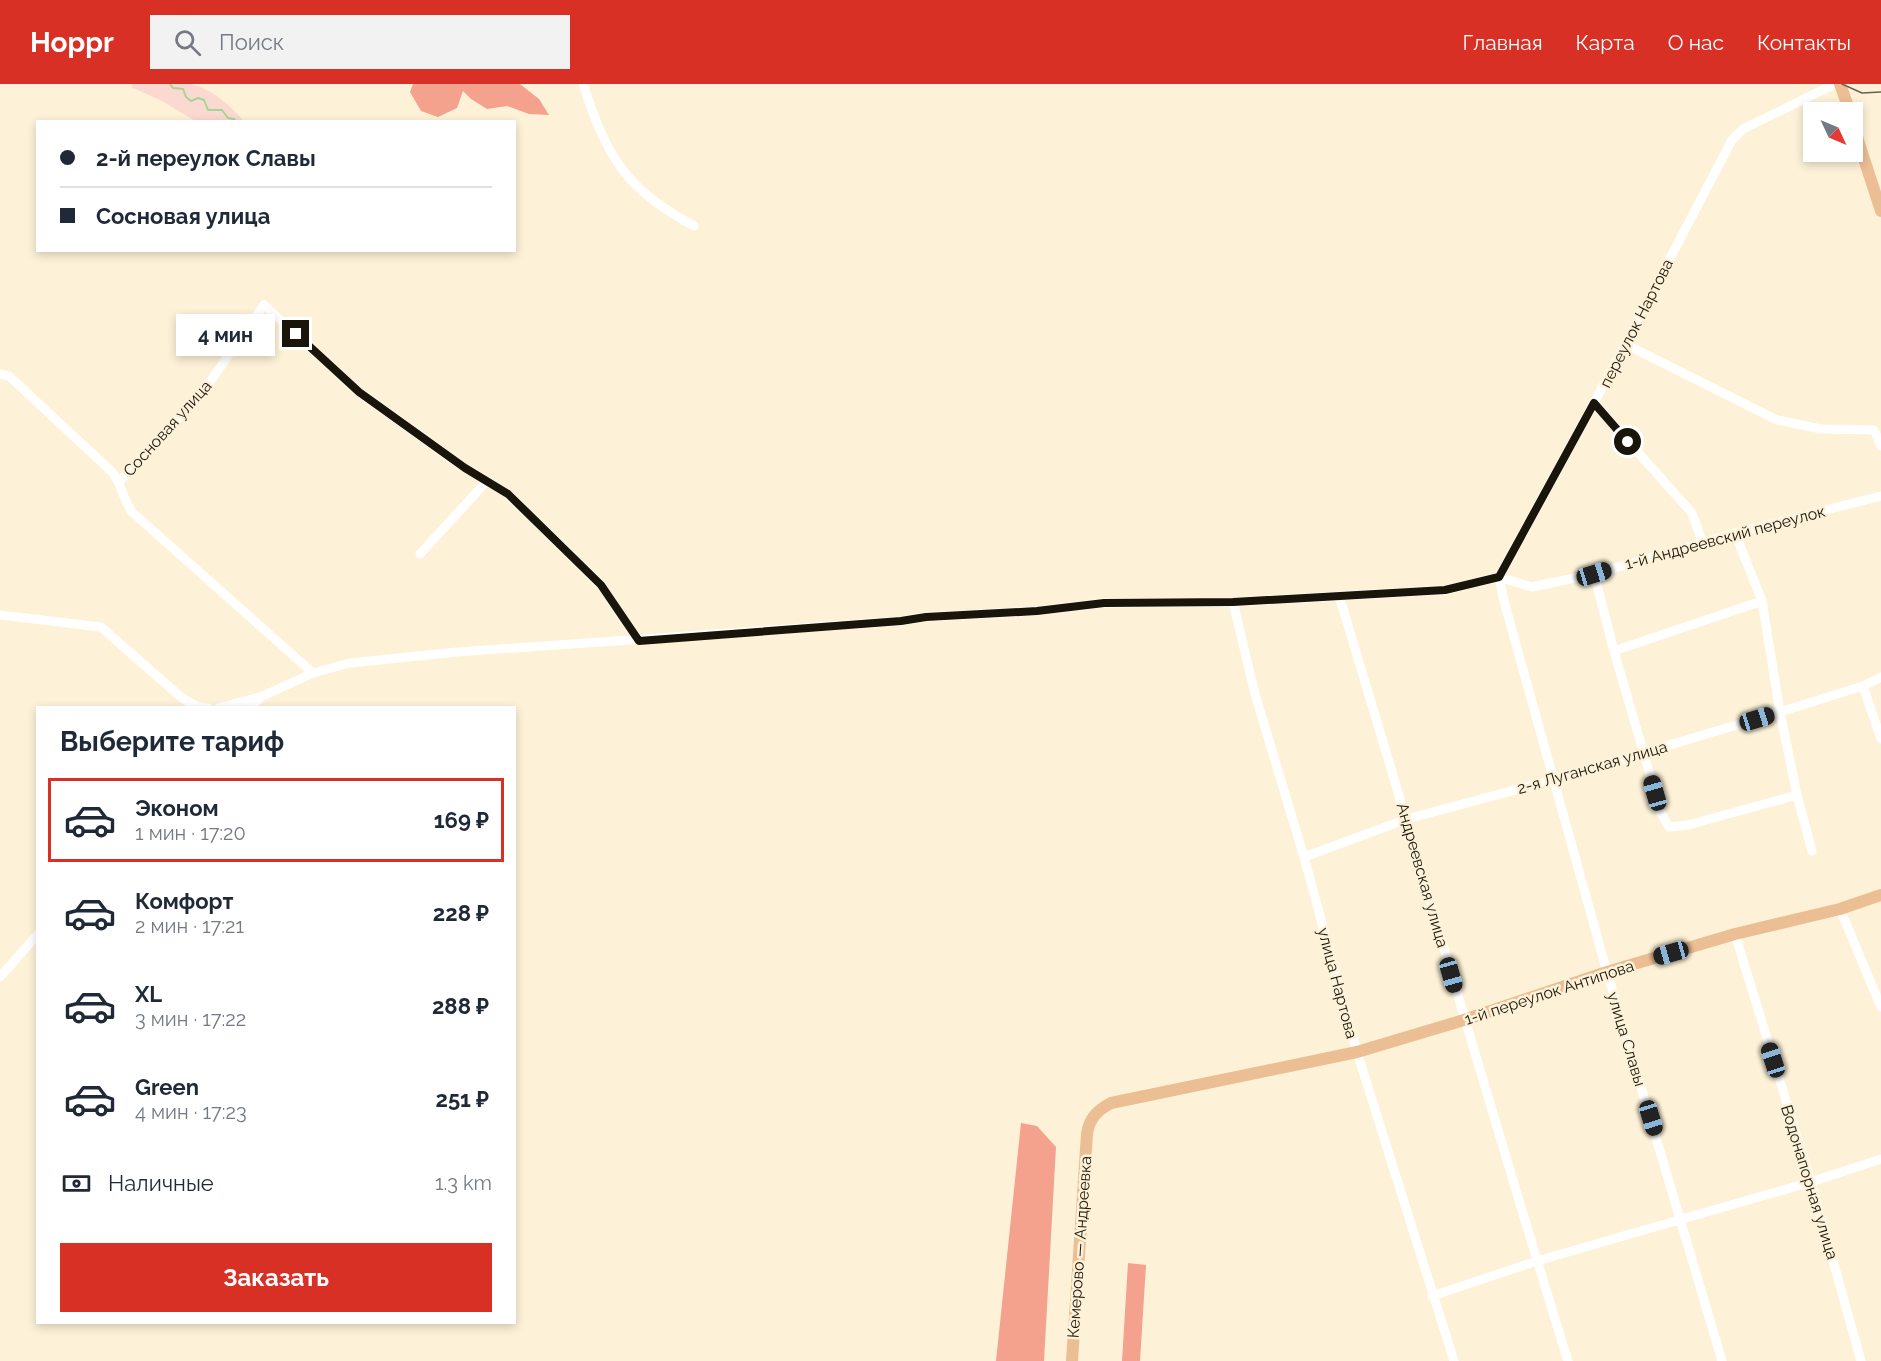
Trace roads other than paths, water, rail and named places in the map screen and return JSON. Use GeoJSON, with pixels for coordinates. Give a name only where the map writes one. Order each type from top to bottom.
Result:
{"type":"FeatureCollection","features":[{"type":"Feature","properties":{"kind":"main road"},"geometry":{"type":"LineString","coordinates":[[1840,84],[1846,102]]}},
{"type":"Feature","properties":{"kind":"main road"},"geometry":{"type":"LineString","coordinates":[[1863,156],[1881,211]]}},
{"type":"Feature","properties":{"kind":"main road","name":"1-й переулок Антипова"},"geometry":{"type":"LineString","coordinates":[[1087,1134],[1092,1117],[1111,1103],[1357,1052],[1464,1020],[1607,972],[1735,934],[1840,909],[1881,895]]}},
{"type":"Feature","properties":{"kind":"main road","name":"Кемерово — Андреевка"},"geometry":{"type":"LineString","coordinates":[[1072,1361],[1087,1134]]}},
{"type":"Feature","properties":{"kind":"street"},"geometry":{"type":"LineString","coordinates":[[583,84],[595,120],[626,177],[646,197],[694,226]]}},
{"type":"Feature","properties":{"kind":"street","name":"переулок Нартова"},"geometry":{"type":"LineString","coordinates":[[1499,577],[1594,403],[1732,140],[1743,129],[1835,84]]}},
{"type":"Feature","properties":{"kind":"street","name":"Сосновая улица"},"geometry":{"type":"LineString","coordinates":[[119,482],[202,393],[264,305],[359,392],[465,468],[487,481]]}},
{"type":"Feature","properties":{"kind":"street"},"geometry":{"type":"LineString","coordinates":[[1625,344],[1777,420],[1821,429],[1875,430],[1881,446]]}},
{"type":"Feature","properties":{"kind":"street"},"geometry":{"type":"LineString","coordinates":[[0,375],[9,376],[119,482],[123,499],[132,512],[313,673]]}},
{"type":"Feature","properties":{"kind":"street"},"geometry":{"type":"LineString","coordinates":[[1594,403],[1692,513],[1702,542]]}},
{"type":"Feature","properties":{"kind":"street"},"geometry":{"type":"LineString","coordinates":[[420,554],[487,481],[508,494],[601,585],[639,641]]}},
{"type":"Feature","properties":{"kind":"street","name":"1-й Андреевский переулок"},"geometry":{"type":"LineString","coordinates":[[1499,577],[1532,587],[1594,574],[1735,533],[1881,496]]}},
{"type":"Feature","properties":{"kind":"street"},"geometry":{"type":"LineString","coordinates":[[1735,533],[1762,601],[1780,712],[1797,795],[1812,850]]}},
{"type":"Feature","properties":{"kind":"street"},"geometry":{"type":"LineString","coordinates":[[1594,574],[1661,813],[1669,827],[1688,825],[1797,795]]}},
{"type":"Feature","properties":{"kind":"street"},"geometry":{"type":"LineString","coordinates":[[226,706],[263,696],[313,673],[350,663],[901,621],[926,617],[1037,611],[1104,603],[1233,602],[1445,590],[1499,577]]}},
{"type":"Feature","properties":{"kind":"street","name":"улица Славы"},"geometry":{"type":"LineString","coordinates":[[1499,577],[1552,780],[1722,1361]]}},
{"type":"Feature","properties":{"kind":"street","name":"Андреевская улица"},"geometry":{"type":"LineString","coordinates":[[1339,596],[1407,819],[1464,1020],[1568,1361]]}},
{"type":"Feature","properties":{"kind":"street"},"geometry":{"type":"LineString","coordinates":[[1614,651],[1762,601]]}},
{"type":"Feature","properties":{"kind":"street","name":"улица Нартова"},"geometry":{"type":"LineString","coordinates":[[1233,602],[1255,694],[1304,857],[1357,1052],[1454,1361]]}},
{"type":"Feature","properties":{"kind":"street"},"geometry":{"type":"LineString","coordinates":[[0,615],[101,627],[182,698],[200,706]]}},
{"type":"Feature","properties":{"kind":"street","name":"2-я Луганская улица"},"geometry":{"type":"LineString","coordinates":[[1304,857],[1407,819],[1644,753],[1863,686],[1881,677]]}},
{"type":"Feature","properties":{"kind":"street"},"geometry":{"type":"LineString","coordinates":[[1863,686],[1881,739]]}},
{"type":"Feature","properties":{"kind":"street"},"geometry":{"type":"LineString","coordinates":[[252,706],[263,696]]}},
{"type":"Feature","properties":{"kind":"street"},"geometry":{"type":"LineString","coordinates":[[1840,909],[1881,1007]]}},
{"type":"Feature","properties":{"kind":"street","name":"Водонапорная улица"},"geometry":{"type":"LineString","coordinates":[[1735,934],[1812,1182],[1862,1361]]}},
{"type":"Feature","properties":{"kind":"street"},"geometry":{"type":"LineString","coordinates":[[0,977],[36,936]]}},
{"type":"Feature","properties":{"kind":"street"},"geometry":{"type":"LineString","coordinates":[[1432,1296],[1537,1261],[1812,1182],[1881,1159]]}},
{"type":"Feature","properties":{"kind":"waterway"},"geometry":{"type":"LineString","coordinates":[[170,84],[173,88],[183,89],[186,97],[191,101],[198,98],[204,100],[208,110],[222,110],[228,118],[235,120]]}},
{"type":"Feature","properties":{"kind":"tram line"},"geometry":{"type":"LineString","coordinates":[[1842,84],[1862,93],[1881,92]]}}]}
